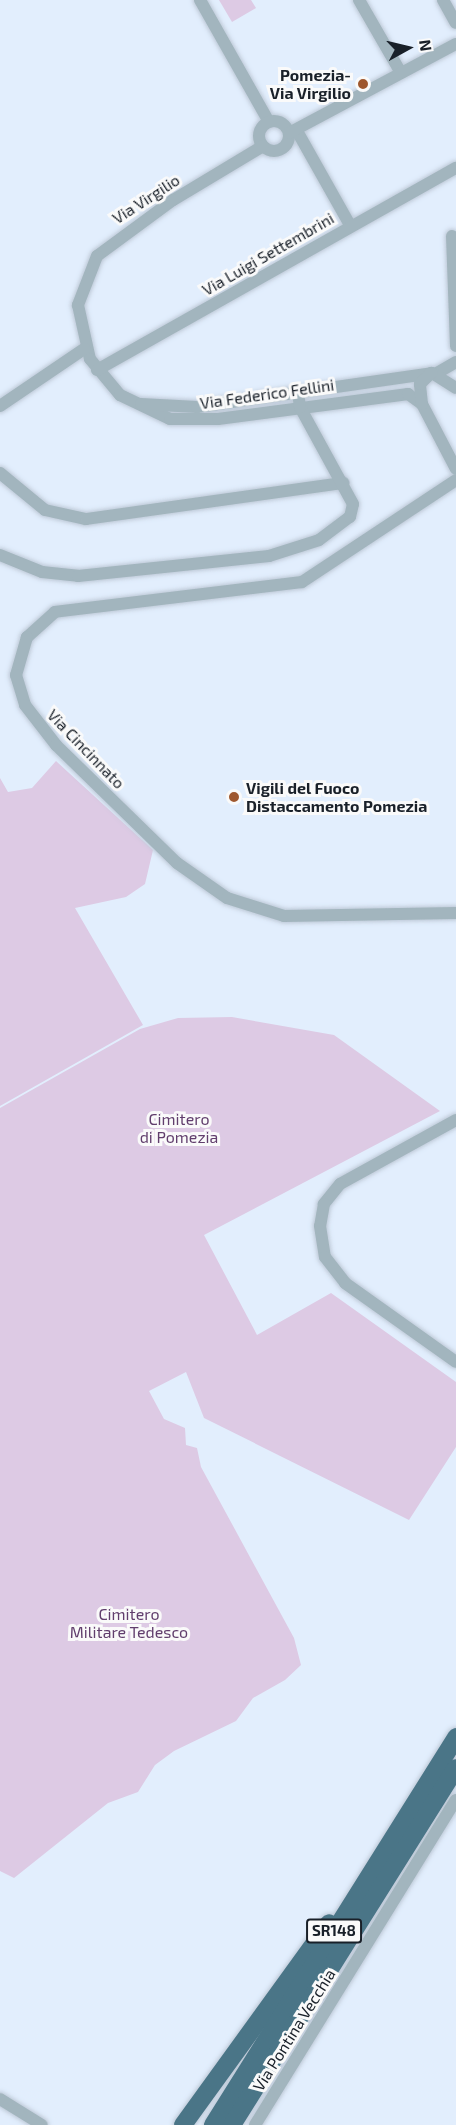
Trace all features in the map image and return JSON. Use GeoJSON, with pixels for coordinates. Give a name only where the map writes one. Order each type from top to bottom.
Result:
{"type":"FeatureCollection","features":[{"type":"Feature","properties":{"kind":"highway","name":"SR148"},"geometry":{"type":"LineString","coordinates":[[213,2125],[456,1737]]}},
{"type":"Feature","properties":{"kind":"highway","name":"SR148"},"geometry":{"type":"LineString","coordinates":[[232,2125],[456,1768]]}},
{"type":"Feature","properties":{"kind":"highway"},"geometry":{"type":"LineString","coordinates":[[183,2125],[304,1951],[364,1883]]}},
{"type":"Feature","properties":{"kind":"street"},"geometry":{"type":"LineString","coordinates":[[200,0],[269,122]]}},
{"type":"Feature","properties":{"kind":"street"},"geometry":{"type":"LineString","coordinates":[[359,0],[401,73]]}},
{"type":"Feature","properties":{"kind":"street"},"geometry":{"type":"LineString","coordinates":[[443,0],[456,23]]}},
{"type":"Feature","properties":{"kind":"street"},"geometry":{"type":"LineString","coordinates":[[269,122],[260,133],[263,146],[281,150],[293,132],[456,44]]}},
{"type":"Feature","properties":{"kind":"street"},"geometry":{"type":"LineString","coordinates":[[269,122],[279,122],[293,132],[350,225]]}},
{"type":"Feature","properties":{"kind":"street","name":"Via Virgilio"},"geometry":{"type":"LineString","coordinates":[[84,349],[78,305],[88,268],[112,241],[263,146]]}},
{"type":"Feature","properties":{"kind":"street","name":"Via Luigi Settembrini"},"geometry":{"type":"LineString","coordinates":[[97,370],[350,225],[456,168]]}},
{"type":"Feature","properties":{"kind":"street"},"geometry":{"type":"LineString","coordinates":[[452,236],[454,343]]}},
{"type":"Feature","properties":{"kind":"street"},"geometry":{"type":"LineString","coordinates":[[0,406],[84,349],[97,370],[128,401]]}},
{"type":"Feature","properties":{"kind":"street"},"geometry":{"type":"LineString","coordinates":[[456,362],[420,384],[422,404],[456,469]]}},
{"type":"Feature","properties":{"kind":"street"},"geometry":{"type":"LineString","coordinates":[[435,373],[456,388]]}},
{"type":"Feature","properties":{"kind":"street","name":"Via Federico Fellini"},"geometry":{"type":"LineString","coordinates":[[128,401],[190,407],[435,373]]}},
{"type":"Feature","properties":{"kind":"street"},"geometry":{"type":"LineString","coordinates":[[0,555],[42,572],[78,576],[269,556],[319,540],[350,517],[353,504],[300,407],[298,392]]}},
{"type":"Feature","properties":{"kind":"street","name":"Via Federico Fellini"},"geometry":{"type":"LineString","coordinates":[[128,401],[159,416],[192,421],[401,394],[422,404]]}},
{"type":"Feature","properties":{"kind":"street"},"geometry":{"type":"LineString","coordinates":[[0,473],[51,513],[86,519],[343,483]]}},
{"type":"Feature","properties":{"kind":"street","name":"Via Cincinnato"},"geometry":{"type":"LineString","coordinates":[[456,480],[302,582],[55,612],[27,637],[16,675],[25,705],[56,745],[177,862],[227,898],[285,916],[456,913]]}},
{"type":"Feature","properties":{"kind":"street"},"geometry":{"type":"LineString","coordinates":[[456,1120],[340,1185],[324,1204],[320,1226],[325,1257],[345,1283],[456,1362]]}},
{"type":"Feature","properties":{"kind":"street","name":"Via Pontina Vecchia"},"geometry":{"type":"LineString","coordinates":[[255,2125],[456,1800]]}},
{"type":"Feature","properties":{"kind":"street"},"geometry":{"type":"LineString","coordinates":[[0,2099],[42,2125]]}},
{"type":"Feature","properties":{"kind":"green space"},"geometry":{"type":"Polygon","coordinates":[[[219,0],[251,0],[256,8],[232,22],[219,0]]]}},
{"type":"Feature","properties":{"kind":"green space"},"geometry":{"type":"Polygon","coordinates":[[[56,761],[153,850],[145,884],[126,897],[75,908],[143,1025],[0,1106],[0,778],[8,792],[32,788],[56,761]]]}},
{"type":"Feature","properties":{"kind":"green space"},"geometry":{"type":"Polygon","coordinates":[[[232,1017],[334,1035],[440,1111],[204,1235],[257,1335],[331,1293],[456,1382],[456,1447],[409,1520],[204,1418],[186,1372],[149,1391],[164,1419],[185,1428],[186,1445],[197,1448],[201,1467],[294,1638],[301,1665],[285,1680],[253,1698],[236,1721],[174,1751],[155,1765],[138,1792],[108,1803],[14,1878],[0,1871],[0,1108],[140,1029],[178,1018],[232,1017]]]}},
{"type":"Feature","properties":{"kind":"place","name":"Pomezia- Via Virgilio"},"geometry":{"type":"Point","coordinates":[363,84]}},
{"type":"Feature","properties":{"kind":"place","name":"Vigili del Fuoco Distaccamento Pomezia"},"geometry":{"type":"Point","coordinates":[234,797]}},
{"type":"Feature","properties":{"kind":"park label","name":"Cimitero di Pomezia"},"geometry":{"type":"Point","coordinates":[179,1128]}},
{"type":"Feature","properties":{"kind":"park label","name":"Cimitero Militare Tedesco"},"geometry":{"type":"Point","coordinates":[129,1623]}}]}
